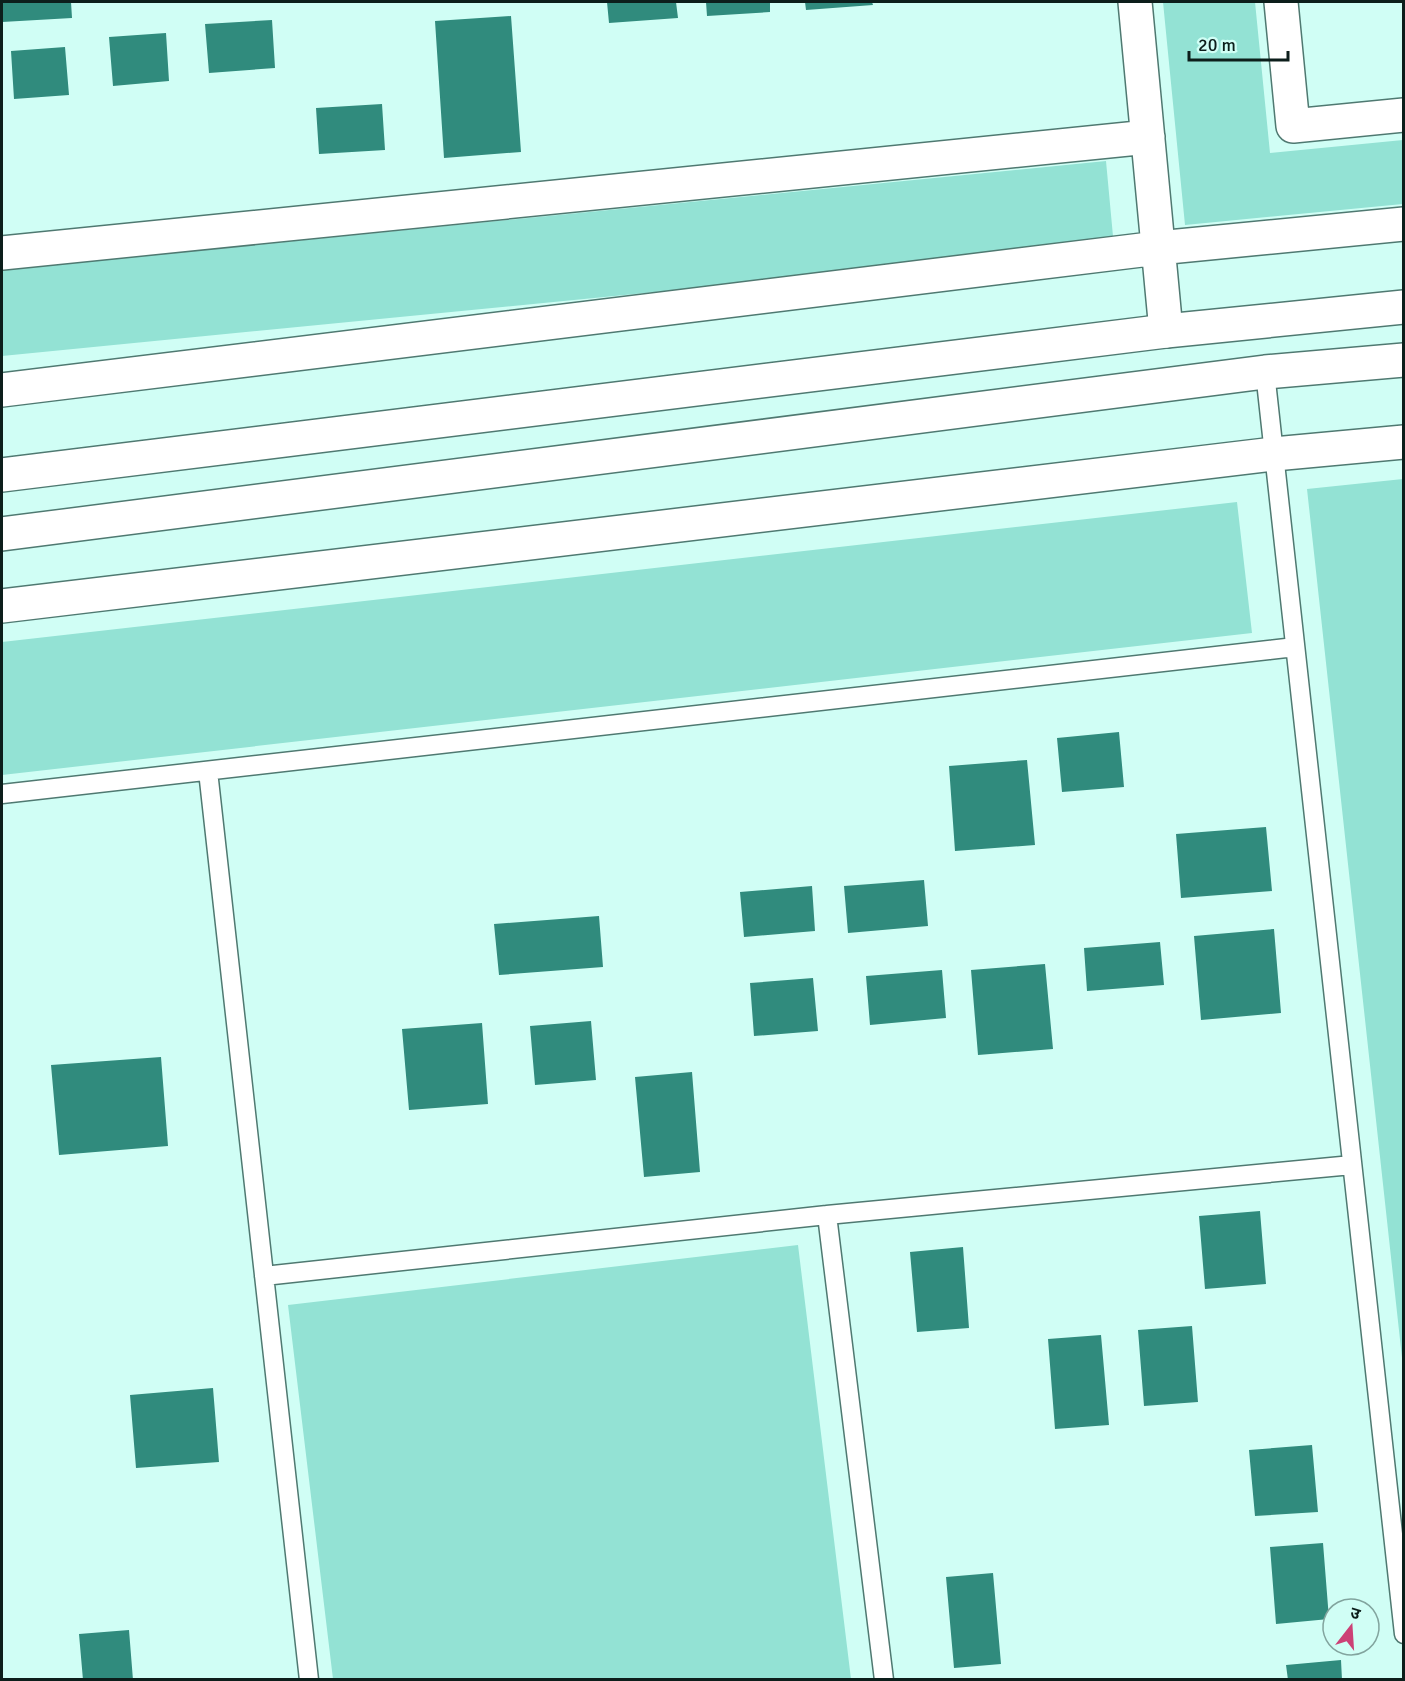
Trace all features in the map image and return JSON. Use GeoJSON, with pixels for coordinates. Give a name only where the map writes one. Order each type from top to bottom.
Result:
{"type":"FeatureCollection","features":[{"type":"Feature","properties":{"kind":"street"},"geometry":{"type":"LineString","coordinates":[[1135,2],[1166,332]]}},
{"type":"Feature","properties":{"kind":"street"},"geometry":{"type":"LineString","coordinates":[[1281,2],[1293,126],[1404,115]]}},
{"type":"Feature","properties":{"kind":"street"},"geometry":{"type":"LineString","coordinates":[[2,253],[1148,137]]}},
{"type":"Feature","properties":{"kind":"street"},"geometry":{"type":"LineString","coordinates":[[2,390],[1158,248],[1404,224]]}},
{"type":"Feature","properties":{"kind":"street"},"geometry":{"type":"LineString","coordinates":[[2,475],[1166,332],[1404,307]]}},
{"type":"Feature","properties":{"kind":"street"},"geometry":{"type":"LineString","coordinates":[[2,534],[1265,372],[1404,360]]}},
{"type":"Feature","properties":{"kind":"street"},"geometry":{"type":"LineString","coordinates":[[2,606],[1274,454],[1404,442]]}},
{"type":"Feature","properties":{"kind":"lane"},"geometry":{"type":"LineString","coordinates":[[1265,372],[1404,1634]]}},
{"type":"Feature","properties":{"kind":"lane"},"geometry":{"type":"LineString","coordinates":[[2,794],[1295,647]]}},
{"type":"Feature","properties":{"kind":"lane"},"geometry":{"type":"LineString","coordinates":[[208,771],[309,1680]]}},
{"type":"Feature","properties":{"kind":"lane"},"geometry":{"type":"LineString","coordinates":[[264,1276],[827,1215],[1352,1165]]}},
{"type":"Feature","properties":{"kind":"lane"},"geometry":{"type":"LineString","coordinates":[[827,1215],[884,1680]]}},
{"type":"Feature","properties":{"kind":"green space"},"geometry":{"type":"Polygon","coordinates":[[[1163,2],[1255,2],[1270,153],[1403,140],[1403,204],[1185,225],[1163,2]]]}},
{"type":"Feature","properties":{"kind":"green space"},"geometry":{"type":"Polygon","coordinates":[[[1106,161],[1114,247],[2,356],[2,270],[1106,161]]]}},
{"type":"Feature","properties":{"kind":"green space"},"geometry":{"type":"Polygon","coordinates":[[[1404,479],[1403,1367],[1307,489],[1404,479]]]}},
{"type":"Feature","properties":{"kind":"green space"},"geometry":{"type":"Polygon","coordinates":[[[1237,502],[1252,633],[2,775],[2,642],[1237,502]]]}},
{"type":"Feature","properties":{"kind":"green space"},"geometry":{"type":"Polygon","coordinates":[[[798,1245],[851,1679],[333,1679],[288,1305],[798,1245]]]}},
{"type":"Feature","properties":{"kind":"building"},"geometry":{"type":"Polygon","coordinates":[[[2,2],[71,2],[72,18],[2,22],[2,2]]]}},
{"type":"Feature","properties":{"kind":"building"},"geometry":{"type":"Polygon","coordinates":[[[607,2],[676,2],[678,18],[609,23],[607,2]]]}},
{"type":"Feature","properties":{"kind":"building"},"geometry":{"type":"Polygon","coordinates":[[[706,2],[770,2],[770,12],[707,16],[706,2]]]}},
{"type":"Feature","properties":{"kind":"building"},"geometry":{"type":"Polygon","coordinates":[[[805,2],[872,2],[873,5],[806,10],[805,2]]]}},
{"type":"Feature","properties":{"kind":"building"},"geometry":{"type":"Polygon","coordinates":[[[511,16],[521,152],[444,158],[435,21],[511,16]]]}},
{"type":"Feature","properties":{"kind":"building"},"geometry":{"type":"Polygon","coordinates":[[[272,20],[275,68],[209,73],[205,24],[272,20]]]}},
{"type":"Feature","properties":{"kind":"building"},"geometry":{"type":"Polygon","coordinates":[[[166,33],[169,81],[113,86],[109,37],[166,33]]]}},
{"type":"Feature","properties":{"kind":"building"},"geometry":{"type":"Polygon","coordinates":[[[65,47],[69,95],[14,99],[11,51],[65,47]]]}},
{"type":"Feature","properties":{"kind":"building"},"geometry":{"type":"Polygon","coordinates":[[[382,104],[385,150],[319,154],[316,108],[382,104]]]}},
{"type":"Feature","properties":{"kind":"building"},"geometry":{"type":"Polygon","coordinates":[[[1119,732],[1124,787],[1062,792],[1057,738],[1119,732]]]}},
{"type":"Feature","properties":{"kind":"building"},"geometry":{"type":"Polygon","coordinates":[[[1027,760],[1035,845],[955,851],[949,766],[1027,760]]]}},
{"type":"Feature","properties":{"kind":"building"},"geometry":{"type":"Polygon","coordinates":[[[1266,827],[1272,891],[1181,898],[1176,834],[1266,827]]]}},
{"type":"Feature","properties":{"kind":"building"},"geometry":{"type":"Polygon","coordinates":[[[924,880],[928,926],[848,933],[844,886],[924,880]]]}},
{"type":"Feature","properties":{"kind":"building"},"geometry":{"type":"Polygon","coordinates":[[[812,886],[815,931],[744,937],[740,892],[812,886]]]}},
{"type":"Feature","properties":{"kind":"building"},"geometry":{"type":"Polygon","coordinates":[[[599,916],[603,967],[499,975],[494,924],[599,916]]]}},
{"type":"Feature","properties":{"kind":"building"},"geometry":{"type":"Polygon","coordinates":[[[1274,929],[1281,1013],[1201,1020],[1194,936],[1274,929]]]}},
{"type":"Feature","properties":{"kind":"building"},"geometry":{"type":"Polygon","coordinates":[[[1160,942],[1164,985],[1087,991],[1084,948],[1160,942]]]}},
{"type":"Feature","properties":{"kind":"building"},"geometry":{"type":"Polygon","coordinates":[[[1045,964],[1053,1049],[978,1055],[971,970],[1045,964]]]}},
{"type":"Feature","properties":{"kind":"building"},"geometry":{"type":"Polygon","coordinates":[[[942,970],[946,1018],[870,1025],[866,976],[942,970]]]}},
{"type":"Feature","properties":{"kind":"building"},"geometry":{"type":"Polygon","coordinates":[[[813,978],[818,1031],[754,1036],[750,983],[813,978]]]}},
{"type":"Feature","properties":{"kind":"building"},"geometry":{"type":"Polygon","coordinates":[[[591,1021],[596,1080],[535,1085],[530,1026],[591,1021]]]}},
{"type":"Feature","properties":{"kind":"building"},"geometry":{"type":"Polygon","coordinates":[[[482,1023],[488,1104],[409,1110],[402,1029],[482,1023]]]}},
{"type":"Feature","properties":{"kind":"building"},"geometry":{"type":"Polygon","coordinates":[[[161,1057],[168,1146],[59,1155],[51,1065],[161,1057]]]}},
{"type":"Feature","properties":{"kind":"building"},"geometry":{"type":"Polygon","coordinates":[[[692,1072],[700,1172],[644,1177],[635,1077],[692,1072]]]}},
{"type":"Feature","properties":{"kind":"building"},"geometry":{"type":"Polygon","coordinates":[[[1260,1211],[1266,1284],[1205,1289],[1199,1216],[1260,1211]]]}},
{"type":"Feature","properties":{"kind":"building"},"geometry":{"type":"Polygon","coordinates":[[[963,1247],[969,1328],[917,1332],[910,1252],[963,1247]]]}},
{"type":"Feature","properties":{"kind":"building"},"geometry":{"type":"Polygon","coordinates":[[[1192,1326],[1198,1402],[1144,1406],[1138,1330],[1192,1326]]]}},
{"type":"Feature","properties":{"kind":"building"},"geometry":{"type":"Polygon","coordinates":[[[1101,1335],[1109,1425],[1055,1429],[1048,1339],[1101,1335]]]}},
{"type":"Feature","properties":{"kind":"building"},"geometry":{"type":"Polygon","coordinates":[[[213,1388],[219,1462],[136,1468],[130,1395],[213,1388]]]}},
{"type":"Feature","properties":{"kind":"building"},"geometry":{"type":"Polygon","coordinates":[[[1312,1445],[1318,1512],[1255,1516],[1249,1450],[1312,1445]]]}},
{"type":"Feature","properties":{"kind":"building"},"geometry":{"type":"Polygon","coordinates":[[[1323,1543],[1327,1597],[1321,1597],[1321,1620],[1276,1624],[1270,1547],[1323,1543]]]}},
{"type":"Feature","properties":{"kind":"building"},"geometry":{"type":"Polygon","coordinates":[[[993,1573],[1001,1664],[954,1668],[946,1577],[993,1573]]]}},
{"type":"Feature","properties":{"kind":"building"},"geometry":{"type":"Polygon","coordinates":[[[129,1630],[133,1680],[83,1680],[79,1634],[129,1630]]]}},
{"type":"Feature","properties":{"kind":"building"},"geometry":{"type":"Polygon","coordinates":[[[1341,1660],[1342,1680],[1288,1680],[1286,1665],[1341,1660]]]}}]}
